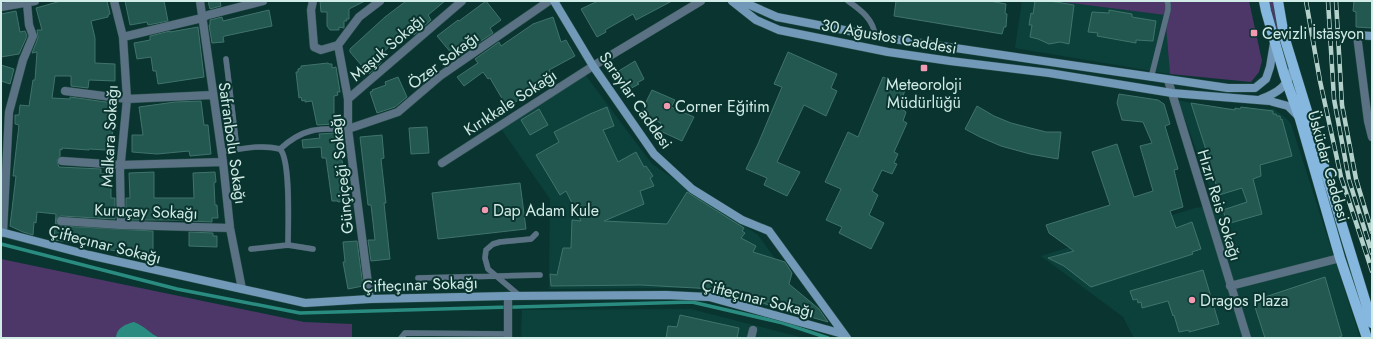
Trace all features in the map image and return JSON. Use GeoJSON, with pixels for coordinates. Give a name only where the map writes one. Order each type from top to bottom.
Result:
{"type":"FeatureCollection","features":[{"type":"Feature","properties":{"kind":"main road","name":"Üsküdar Caddesi"},"geometry":{"type":"LineString","coordinates":[[1278,1],[1284,36],[1372,323]]}},
{"type":"Feature","properties":{"kind":"main road","name":"Üsküdar Caddesi"},"geometry":{"type":"LineString","coordinates":[[1264,4],[1274,42],[1300,119],[1340,258],[1367,338]]}},
{"type":"Feature","properties":{"kind":"street","name":"Malkara Sokağı"},"geometry":{"type":"LineString","coordinates":[[114,1],[123,37],[127,99],[121,165],[121,225]]}},
{"type":"Feature","properties":{"kind":"street","name":"Safranbolu Sokağı"},"geometry":{"type":"LineString","coordinates":[[200,1],[212,95],[223,162],[230,228],[242,289]]}},
{"type":"Feature","properties":{"kind":"street"},"geometry":{"type":"LineString","coordinates":[[123,37],[202,18],[208,15],[263,1]]}},
{"type":"Feature","properties":{"kind":"street"},"geometry":{"type":"LineString","coordinates":[[313,1],[311,10],[314,47],[321,50],[338,45],[359,17],[380,1]]}},
{"type":"Feature","properties":{"kind":"street","name":"Maşuk Sokağı"},"geometry":{"type":"LineString","coordinates":[[348,99],[462,1]]}},
{"type":"Feature","properties":{"kind":"street","name":"Özer Sokağı"},"geometry":{"type":"LineString","coordinates":[[348,129],[398,112],[440,76],[550,1]]}},
{"type":"Feature","properties":{"kind":"street","name":"Saraylar Caddesi"},"geometry":{"type":"LineString","coordinates":[[554,1],[594,66],[654,154],[692,189],[742,220],[769,231],[845,336]]}},
{"type":"Feature","properties":{"kind":"street","name":"Kırıkkale Sokağı"},"geometry":{"type":"LineString","coordinates":[[442,163],[594,66],[701,1]]}},
{"type":"Feature","properties":{"kind":"street","name":"30 Ağustos Caddesi"},"geometry":{"type":"LineString","coordinates":[[732,1],[756,20],[787,32],[888,52],[1049,73],[1172,93],[1270,101],[1288,106],[1300,119]]}},
{"type":"Feature","properties":{"kind":"street","name":"30 Ağustos Caddesi"},"geometry":{"type":"LineString","coordinates":[[741,1],[758,5],[777,16],[875,36],[1228,88],[1255,88],[1266,79],[1270,67],[1274,42]]}},
{"type":"Feature","properties":{"kind":"street"},"geometry":{"type":"LineString","coordinates":[[1,7],[31,2],[29,25],[33,36],[23,60],[9,112],[3,181],[2,232]]}},
{"type":"Feature","properties":{"kind":"street"},"geometry":{"type":"LineString","coordinates":[[1372,36],[1357,34],[1372,137]]}},
{"type":"Feature","properties":{"kind":"street","name":"Günçiçeği Sokağı"},"geometry":{"type":"LineString","coordinates":[[338,45],[348,99],[348,129],[370,300]]}},
{"type":"Feature","properties":{"kind":"street"},"geometry":{"type":"LineString","coordinates":[[1049,73],[1051,63]]}},
{"type":"Feature","properties":{"kind":"street","name":"30 Ağustos Caddesi"},"geometry":{"type":"LineString","coordinates":[[1258,100],[1280,90],[1287,82],[1294,66]]}},
{"type":"Feature","properties":{"kind":"street","name":"Hızır Reis Sokağı"},"geometry":{"type":"LineString","coordinates":[[1168,80],[1247,338]]}},
{"type":"Feature","properties":{"kind":"street"},"geometry":{"type":"LineString","coordinates":[[64,91],[127,99],[212,95]]}},
{"type":"Feature","properties":{"kind":"street"},"geometry":{"type":"LineString","coordinates":[[62,161],[121,165],[223,162]]}},
{"type":"Feature","properties":{"kind":"street","name":"Kuruçay Sokağı"},"geometry":{"type":"LineString","coordinates":[[61,221],[121,225],[230,228]]}},
{"type":"Feature","properties":{"kind":"street","name":"Çifteçınar Sokağı"},"geometry":{"type":"LineString","coordinates":[[2,232],[88,256],[305,303],[508,296],[666,295],[709,297],[845,336]]}},
{"type":"Feature","properties":{"kind":"street"},"geometry":{"type":"LineString","coordinates":[[1230,286],[1340,258]]}},
{"type":"Feature","properties":{"kind":"street"},"geometry":{"type":"LineString","coordinates":[[508,296],[508,336]]}},
{"type":"Feature","properties":{"kind":"lane"},"geometry":{"type":"LineString","coordinates":[[848,1],[867,17],[873,26],[875,36]]}},
{"type":"Feature","properties":{"kind":"lane"},"geometry":{"type":"LineString","coordinates":[[1152,78],[1168,10],[1167,1]]}},
{"type":"Feature","properties":{"kind":"lane"},"geometry":{"type":"LineString","coordinates":[[226,59],[237,149]]}},
{"type":"Feature","properties":{"kind":"lane"},"geometry":{"type":"LineString","coordinates":[[280,149],[297,135],[321,128],[348,129]]}},
{"type":"Feature","properties":{"kind":"lane"},"geometry":{"type":"LineString","coordinates":[[221,152],[264,147],[280,149],[283,151],[287,170],[288,245]]}},
{"type":"Feature","properties":{"kind":"lane"},"geometry":{"type":"LineString","coordinates":[[520,296],[488,269],[485,258],[486,250],[500,242],[531,239],[536,234]]}},
{"type":"Feature","properties":{"kind":"lane"},"geometry":{"type":"LineString","coordinates":[[251,249],[288,245],[313,249]]}},
{"type":"Feature","properties":{"kind":"lane"},"geometry":{"type":"LineString","coordinates":[[418,278],[540,275]]}},
{"type":"Feature","properties":{"kind":"lane"},"geometry":{"type":"LineString","coordinates":[[401,338],[404,333],[508,336]]}},
{"type":"Feature","properties":{"kind":"shaded area"},"geometry":{"type":"Polygon","coordinates":[[[1022,1],[1055,1],[1165,15],[1170,74],[1015,48],[1022,1]]]}},
{"type":"Feature","properties":{"kind":"shaded area"},"geometry":{"type":"Polygon","coordinates":[[[1055,1],[1249,1],[1262,61],[1259,72],[1251,82],[1170,74],[1165,15],[1055,1]]]}},
{"type":"Feature","properties":{"kind":"shaded area"},"geometry":{"type":"Polygon","coordinates":[[[1269,1],[1276,1],[1291,63],[1287,75],[1269,1]]]}},
{"type":"Feature","properties":{"kind":"shaded area"},"geometry":{"type":"Polygon","coordinates":[[[581,69],[652,164],[758,235],[787,275],[777,309],[696,288],[549,289],[550,199],[497,123],[581,69]]]}},
{"type":"Feature","properties":{"kind":"shaded area"},"geometry":{"type":"Polygon","coordinates":[[[1178,100],[1223,108],[1274,109],[1291,124],[1360,338],[1134,338],[1123,317],[1041,256],[1195,208],[1216,205],[1178,100]]]}},
{"type":"Feature","properties":{"kind":"shaded area"},"geometry":{"type":"Polygon","coordinates":[[[1,259],[304,322],[352,324],[352,338],[1,338],[1,259]]]}},
{"type":"Feature","properties":{"kind":"shaded area"},"geometry":{"type":"Polygon","coordinates":[[[691,309],[804,338],[521,338],[522,310],[691,309]]]}},
{"type":"Feature","properties":{"kind":"shaded area"},"geometry":{"type":"Polygon","coordinates":[[[134,322],[160,338],[116,338],[116,335],[120,329],[125,325],[134,322]]]}},
{"type":"Feature","properties":{"kind":"building"},"geometry":{"type":"Polygon","coordinates":[[[61,1],[107,1],[110,14],[108,17],[91,21],[95,38],[95,63],[115,64],[115,81],[89,80],[88,88],[71,86],[71,76],[55,76],[52,98],[70,99],[70,97],[113,103],[112,149],[107,148],[106,150],[89,150],[62,148],[62,150],[60,149],[60,156],[57,161],[59,167],[101,169],[101,174],[111,173],[111,198],[115,198],[115,219],[61,216],[57,218],[56,223],[61,226],[153,231],[153,258],[136,258],[136,255],[117,255],[117,251],[90,247],[90,245],[54,240],[56,214],[37,212],[36,223],[34,222],[33,235],[10,226],[16,176],[13,176],[19,125],[15,124],[15,115],[19,115],[20,105],[29,106],[33,80],[35,80],[37,52],[32,53],[38,38],[37,30],[42,30],[36,8],[61,1]]]}},
{"type":"Feature","properties":{"kind":"building"},"geometry":{"type":"Polygon","coordinates":[[[125,1],[164,1],[168,21],[148,25],[147,22],[130,25],[125,1]]]}},
{"type":"Feature","properties":{"kind":"building"},"geometry":{"type":"Polygon","coordinates":[[[208,1],[220,1],[221,6],[210,9],[208,1]]]}},
{"type":"Feature","properties":{"kind":"building"},"geometry":{"type":"Polygon","coordinates":[[[320,1],[365,1],[349,9],[349,19],[344,21],[344,28],[339,27],[339,30],[330,30],[327,26],[327,12],[321,12],[320,1]]]}},
{"type":"Feature","properties":{"kind":"building"},"geometry":{"type":"Polygon","coordinates":[[[406,1],[445,1],[428,15],[431,20],[414,35],[409,29],[379,56],[381,63],[369,74],[350,52],[350,49],[385,17],[406,1]]]}},
{"type":"Feature","properties":{"kind":"building"},"geometry":{"type":"Polygon","coordinates":[[[486,1],[501,20],[490,28],[493,33],[469,49],[465,43],[452,54],[437,36],[486,1]]]}},
{"type":"Feature","properties":{"kind":"building"},"geometry":{"type":"Polygon","coordinates":[[[598,1],[672,1],[636,20],[633,14],[605,30],[606,32],[597,37],[581,9],[598,1]]]}},
{"type":"Feature","properties":{"kind":"building"},"geometry":{"type":"Polygon","coordinates":[[[896,1],[990,1],[1006,4],[1006,27],[1004,27],[1002,34],[894,16],[896,1]]]}},
{"type":"Feature","properties":{"kind":"building"},"geometry":{"type":"Polygon","coordinates":[[[1035,1],[1050,1],[1074,5],[1069,44],[1060,42],[1049,44],[1030,37],[1032,25],[1029,25],[1031,13],[1033,14],[1035,1]]]}},
{"type":"Feature","properties":{"kind":"building"},"geometry":{"type":"Polygon","coordinates":[[[1354,1],[1372,1],[1372,28],[1356,27],[1356,12],[1353,11],[1354,1]]]}},
{"type":"Feature","properties":{"kind":"building"},"geometry":{"type":"Polygon","coordinates":[[[269,10],[272,26],[225,36],[223,37],[224,42],[212,43],[209,25],[210,20],[222,17],[223,21],[269,10]]]}},
{"type":"Feature","properties":{"kind":"building"},"geometry":{"type":"Polygon","coordinates":[[[1109,10],[1132,14],[1132,17],[1156,21],[1153,41],[1136,40],[1136,43],[1097,36],[1098,33],[1088,32],[1092,12],[1109,13],[1109,10]]]}},
{"type":"Feature","properties":{"kind":"building"},"geometry":{"type":"Polygon","coordinates":[[[16,11],[20,32],[25,31],[27,36],[19,54],[1,57],[1,14],[16,11]]]}},
{"type":"Feature","properties":{"kind":"building"},"geometry":{"type":"Polygon","coordinates":[[[553,17],[561,42],[566,40],[575,56],[549,70],[553,77],[524,94],[525,96],[507,107],[490,78],[488,79],[483,72],[464,86],[457,77],[478,63],[475,59],[499,42],[501,46],[533,24],[553,17]]]}},
{"type":"Feature","properties":{"kind":"building"},"geometry":{"type":"Polygon","coordinates":[[[198,27],[204,77],[158,84],[156,71],[153,71],[151,57],[137,59],[134,43],[150,40],[150,36],[170,31],[198,27]]]}},
{"type":"Feature","properties":{"kind":"building"},"geometry":{"type":"Polygon","coordinates":[[[788,52],[837,74],[831,88],[837,91],[826,116],[804,105],[777,162],[800,172],[787,196],[764,185],[767,178],[746,169],[782,87],[774,84],[788,52]]]}},
{"type":"Feature","properties":{"kind":"building"},"geometry":{"type":"Polygon","coordinates":[[[635,61],[644,79],[637,83],[639,84],[628,90],[626,88],[623,90],[615,76],[618,74],[617,72],[635,61]]]}},
{"type":"Feature","properties":{"kind":"building"},"geometry":{"type":"Polygon","coordinates":[[[328,63],[332,64],[332,68],[336,67],[340,92],[337,92],[338,95],[334,96],[334,124],[317,125],[312,101],[305,102],[305,100],[302,101],[301,97],[299,98],[296,72],[298,72],[298,69],[301,68],[301,66],[328,63]]]}},
{"type":"Feature","properties":{"kind":"building"},"geometry":{"type":"Polygon","coordinates":[[[1,65],[14,69],[10,84],[1,81],[1,65]]]}},
{"type":"Feature","properties":{"kind":"building"},"geometry":{"type":"Polygon","coordinates":[[[398,77],[407,97],[395,107],[377,113],[370,92],[386,85],[385,82],[398,77]]]}},
{"type":"Feature","properties":{"kind":"building"},"geometry":{"type":"Polygon","coordinates":[[[883,77],[906,87],[903,96],[907,99],[902,109],[906,112],[903,121],[907,123],[894,152],[898,154],[894,163],[897,164],[892,174],[882,170],[872,191],[878,195],[869,215],[884,223],[871,249],[839,233],[842,227],[826,220],[841,189],[825,182],[848,132],[858,137],[883,77]]]}},
{"type":"Feature","properties":{"kind":"building"},"geometry":{"type":"Polygon","coordinates":[[[652,90],[675,100],[671,107],[694,117],[682,141],[658,130],[661,123],[640,114],[652,90]]]}},
{"type":"Feature","properties":{"kind":"building"},"geometry":{"type":"Polygon","coordinates":[[[1119,94],[1158,100],[1164,104],[1170,124],[1165,126],[1178,169],[1174,170],[1183,207],[1170,211],[1176,228],[1192,222],[1201,249],[1192,252],[1193,254],[1091,287],[1064,266],[1048,258],[1074,251],[1049,233],[1046,225],[1110,205],[1092,152],[1117,144],[1134,197],[1153,191],[1140,146],[1152,143],[1143,122],[1122,120],[1117,103],[1119,94]]]}},
{"type":"Feature","properties":{"kind":"building"},"geometry":{"type":"Polygon","coordinates":[[[201,101],[204,125],[208,125],[211,154],[190,156],[189,151],[157,154],[132,152],[132,135],[143,135],[139,107],[175,102],[201,101]]]}},
{"type":"Feature","properties":{"kind":"building"},"geometry":{"type":"Polygon","coordinates":[[[1191,103],[1235,110],[1235,108],[1240,109],[1241,107],[1273,111],[1273,114],[1280,116],[1281,120],[1282,119],[1292,156],[1260,165],[1261,176],[1253,179],[1262,214],[1227,224],[1223,210],[1247,202],[1242,188],[1219,195],[1214,177],[1209,179],[1204,154],[1207,153],[1191,103]]]}},
{"type":"Feature","properties":{"kind":"building"},"geometry":{"type":"Polygon","coordinates":[[[977,106],[994,116],[1011,123],[1046,132],[1061,132],[1058,159],[1030,154],[1001,146],[965,129],[977,106]]]}},
{"type":"Feature","properties":{"kind":"building"},"geometry":{"type":"Polygon","coordinates":[[[607,107],[614,126],[603,130],[618,162],[636,152],[644,167],[646,166],[653,176],[650,178],[654,186],[640,191],[644,204],[604,221],[667,224],[687,192],[744,228],[742,231],[745,233],[741,238],[756,246],[753,252],[785,262],[792,273],[789,284],[819,309],[828,322],[714,289],[641,285],[551,286],[550,274],[557,275],[563,248],[571,248],[572,220],[581,221],[566,191],[560,195],[536,155],[559,142],[554,132],[607,107]]]}},
{"type":"Feature","properties":{"kind":"building"},"geometry":{"type":"Polygon","coordinates":[[[539,109],[548,125],[530,135],[521,120],[539,109]]]}},
{"type":"Feature","properties":{"kind":"building"},"geometry":{"type":"Polygon","coordinates":[[[427,127],[429,153],[411,154],[409,128],[427,127]]]}},
{"type":"Feature","properties":{"kind":"building"},"geometry":{"type":"Polygon","coordinates":[[[335,133],[335,137],[340,136],[342,160],[349,200],[338,202],[332,201],[326,158],[322,158],[321,147],[303,148],[302,140],[320,138],[319,134],[335,133]]]}},
{"type":"Feature","properties":{"kind":"building"},"geometry":{"type":"Polygon","coordinates":[[[382,135],[384,158],[381,159],[390,259],[371,261],[368,240],[375,240],[371,205],[368,205],[360,137],[382,135]]]}},
{"type":"Feature","properties":{"kind":"building"},"geometry":{"type":"Polygon","coordinates":[[[154,172],[154,198],[194,198],[193,173],[215,172],[215,205],[217,205],[218,218],[212,218],[212,222],[189,220],[126,220],[126,198],[130,198],[129,173],[154,172]]]}},
{"type":"Feature","properties":{"kind":"building"},"geometry":{"type":"Polygon","coordinates":[[[520,183],[526,229],[438,239],[432,193],[520,183]]]}},
{"type":"Feature","properties":{"kind":"building"},"geometry":{"type":"Polygon","coordinates":[[[189,232],[213,233],[213,236],[217,236],[217,247],[189,246],[189,232]]]}},
{"type":"Feature","properties":{"kind":"building"},"geometry":{"type":"Polygon","coordinates":[[[357,241],[363,286],[348,289],[343,262],[345,262],[343,242],[357,241]]]}},
{"type":"Feature","properties":{"kind":"building","name":"Dragos Plaza"},"geometry":{"type":"Polygon","coordinates":[[[1203,270],[1219,324],[1189,332],[1189,330],[1179,332],[1168,301],[1142,308],[1141,302],[1138,303],[1137,299],[1133,300],[1130,291],[1203,270]]]}},
{"type":"Feature","properties":{"kind":"building"},"geometry":{"type":"Polygon","coordinates":[[[1325,277],[1342,336],[1337,338],[1265,338],[1253,301],[1325,277]]]}},
{"type":"Feature","properties":{"kind":"building"},"geometry":{"type":"Polygon","coordinates":[[[680,315],[739,328],[737,338],[666,338],[668,326],[677,327],[680,315]]]}},
{"type":"Feature","properties":{"kind":"waterway"},"geometry":{"type":"LineString","coordinates":[[1,244],[177,289],[300,313],[692,302],[783,323],[828,338]]}},
{"type":"Feature","properties":{"kind":"railway"},"geometry":{"type":"LineString","coordinates":[[1306,1],[1320,81],[1341,177],[1372,271]]}},
{"type":"Feature","properties":{"kind":"railway"},"geometry":{"type":"LineString","coordinates":[[1328,1],[1334,99],[1349,180],[1372,253]]}},
{"type":"Feature","properties":{"kind":"railway"},"geometry":{"type":"LineString","coordinates":[[1336,1],[1342,105],[1356,179],[1372,232]]}},
{"type":"Feature","properties":{"kind":"place","name":"Cevizli İstasyon"},"geometry":{"type":"Point","coordinates":[1254,33]}},
{"type":"Feature","properties":{"kind":"place","name":"Meteoroloji Müdürlüğü"},"geometry":{"type":"Point","coordinates":[924,68]}},
{"type":"Feature","properties":{"kind":"place","name":"Corner Eğitim"},"geometry":{"type":"Point","coordinates":[667,106]}},
{"type":"Feature","properties":{"kind":"place","name":"Dap Adam Kule"},"geometry":{"type":"Point","coordinates":[485,210]}},
{"type":"Feature","properties":{"kind":"place","name":"Dragos Plaza"},"geometry":{"type":"Point","coordinates":[1192,300]}}]}
